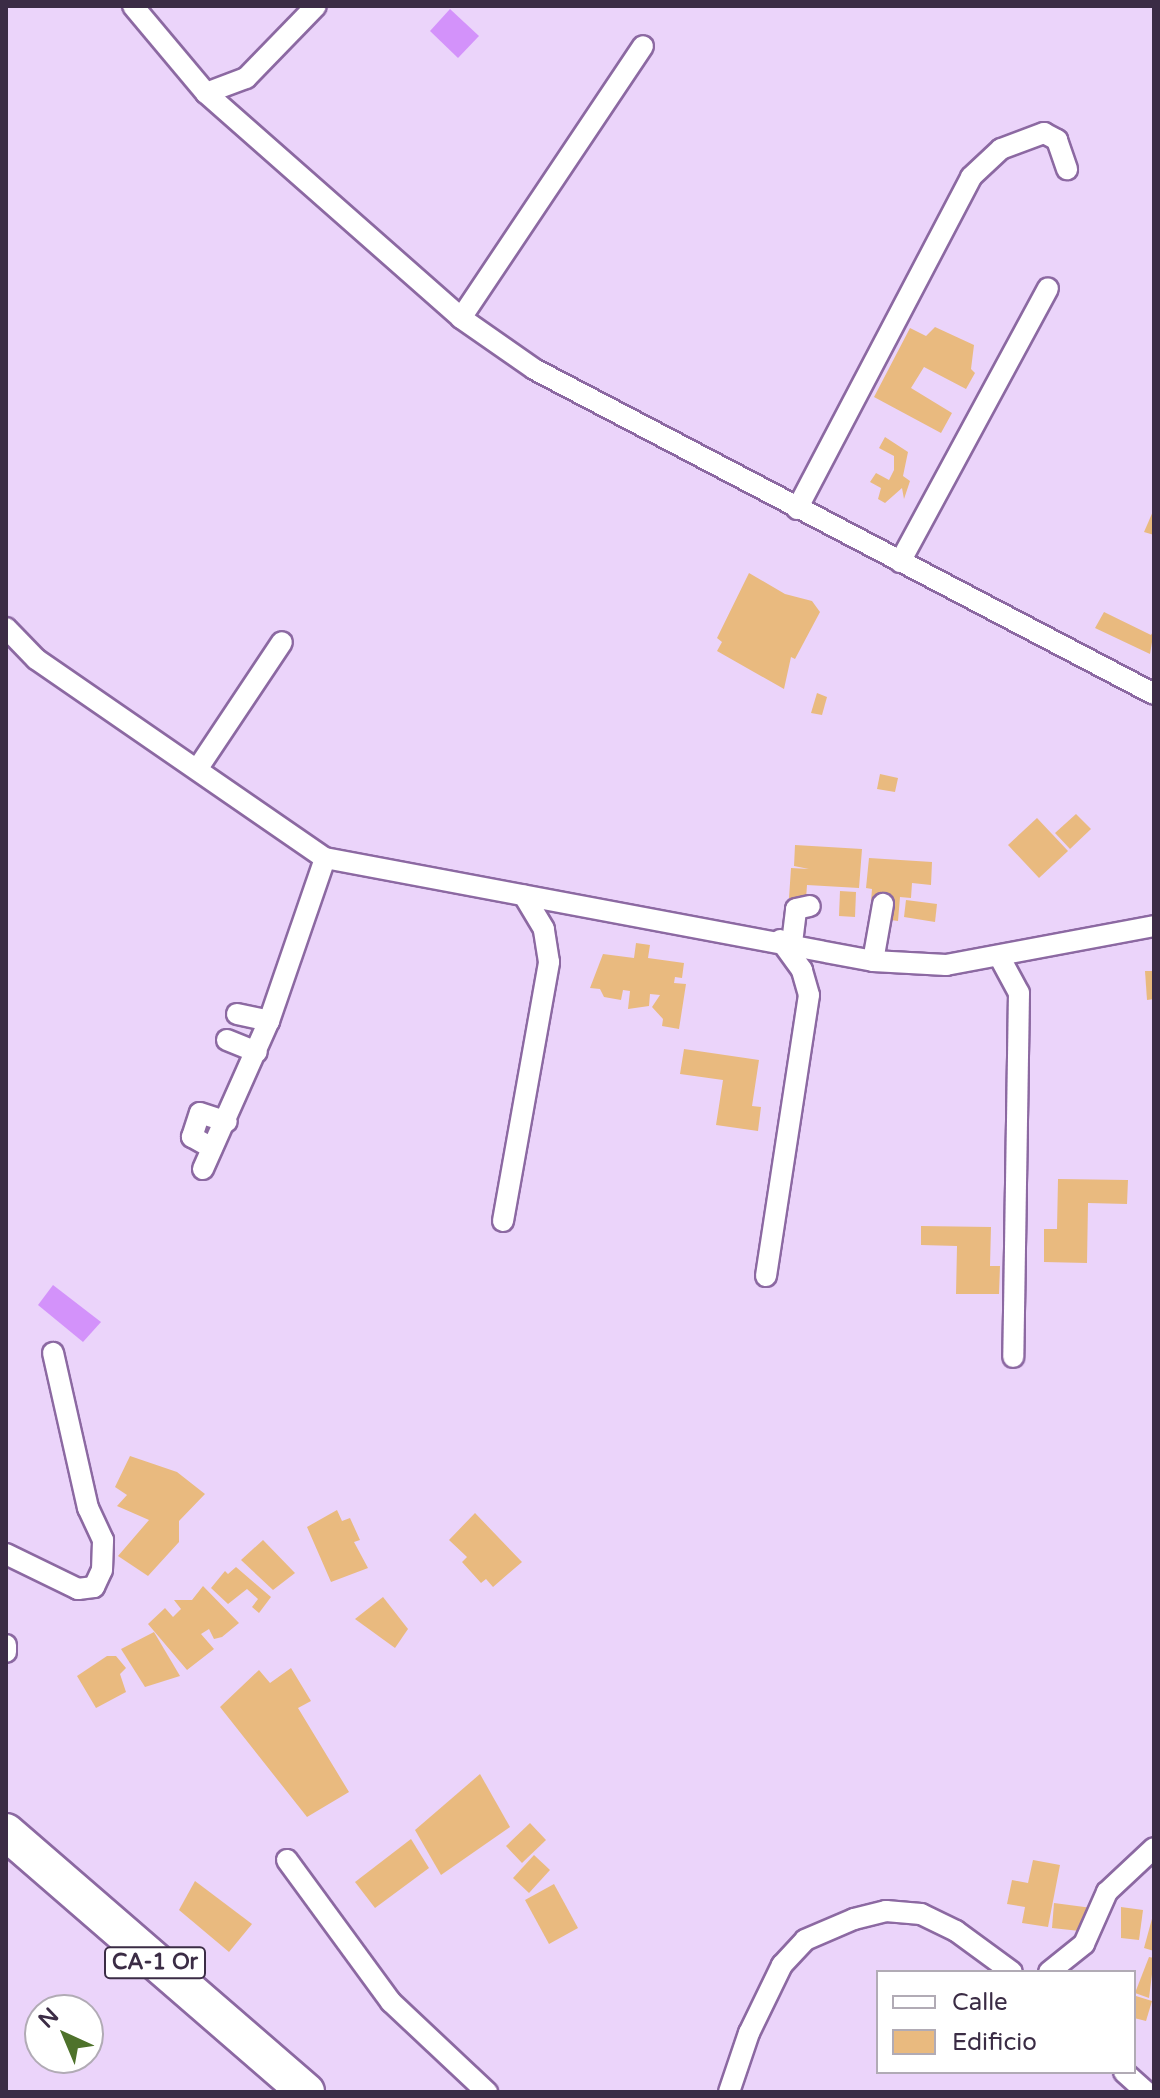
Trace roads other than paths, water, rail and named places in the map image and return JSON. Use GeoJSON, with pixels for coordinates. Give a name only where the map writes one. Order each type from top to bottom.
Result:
{"type":"FeatureCollection","features":[{"type":"Feature","properties":{"kind":"highway","name":"CA-1 Or"},"geometry":{"type":"LineString","coordinates":[[6,1832],[306,2092]]}},
{"type":"Feature","properties":{"kind":"highway","name":"CA-1 Or"},"geometry":{"type":"LineString","coordinates":[[6,1861],[273,2092]]}},
{"type":"Feature","properties":{"kind":"street"},"geometry":{"type":"LineString","coordinates":[[133,6],[206,93],[461,318],[534,369],[1154,694]]}},
{"type":"Feature","properties":{"kind":"street"},"geometry":{"type":"LineString","coordinates":[[206,93],[246,78],[316,6]]}},
{"type":"Feature","properties":{"kind":"street"},"geometry":{"type":"LineString","coordinates":[[461,318],[643,46]]}},
{"type":"Feature","properties":{"kind":"street"},"geometry":{"type":"LineString","coordinates":[[797,509],[971,177],[1001,149],[1044,133],[1057,140],[1067,169]]}},
{"type":"Feature","properties":{"kind":"street"},"geometry":{"type":"LineString","coordinates":[[900,562],[1048,288]]}},
{"type":"Feature","properties":{"kind":"street"},"geometry":{"type":"LineString","coordinates":[[6,628],[36,659],[325,858],[786,942],[873,961],[946,965],[1154,926]]}},
{"type":"Feature","properties":{"kind":"street"},"geometry":{"type":"LineString","coordinates":[[198,768],[225,708],[282,642]]}},
{"type":"Feature","properties":{"kind":"street"},"geometry":{"type":"LineString","coordinates":[[203,1169],[257,1052],[325,858]]}},
{"type":"Feature","properties":{"kind":"street"},"geometry":{"type":"LineString","coordinates":[[503,1221],[549,962],[544,929],[524,896]]}},
{"type":"Feature","properties":{"kind":"street"},"geometry":{"type":"LineString","coordinates":[[873,961],[883,904]]}},
{"type":"Feature","properties":{"kind":"street"},"geometry":{"type":"LineString","coordinates":[[766,1276],[809,995],[802,970],[786,942],[793,913],[800,905],[810,906]]}},
{"type":"Feature","properties":{"kind":"street"},"geometry":{"type":"LineString","coordinates":[[999,956],[1019,993],[1013,1357]]}},
{"type":"Feature","properties":{"kind":"street"},"geometry":{"type":"LineString","coordinates":[[237,1014],[269,1021]]}},
{"type":"Feature","properties":{"kind":"street"},"geometry":{"type":"LineString","coordinates":[[227,1040],[257,1052]]}},
{"type":"Feature","properties":{"kind":"street"},"geometry":{"type":"LineString","coordinates":[[6,1554],[78,1589],[94,1587],[102,1570],[103,1540],[88,1508],[53,1353]]}},
{"type":"Feature","properties":{"kind":"street"},"geometry":{"type":"LineString","coordinates":[[6,1645],[6,1652]]}},
{"type":"Feature","properties":{"kind":"street"},"geometry":{"type":"LineString","coordinates":[[1052,1970],[1084,1944],[1107,1892],[1154,1848]]}},
{"type":"Feature","properties":{"kind":"street"},"geometry":{"type":"LineString","coordinates":[[287,1860],[391,2002],[487,2092]]}},
{"type":"Feature","properties":{"kind":"street"},"geometry":{"type":"LineString","coordinates":[[729,2092],[749,2033],[782,1965],[805,1940],[854,1919],[886,1911],[921,1914],[956,1931],[1009,1970]]}},
{"type":"Feature","properties":{"kind":"street"},"geometry":{"type":"LineString","coordinates":[[1126,2074],[1146,2092]]}}]}
